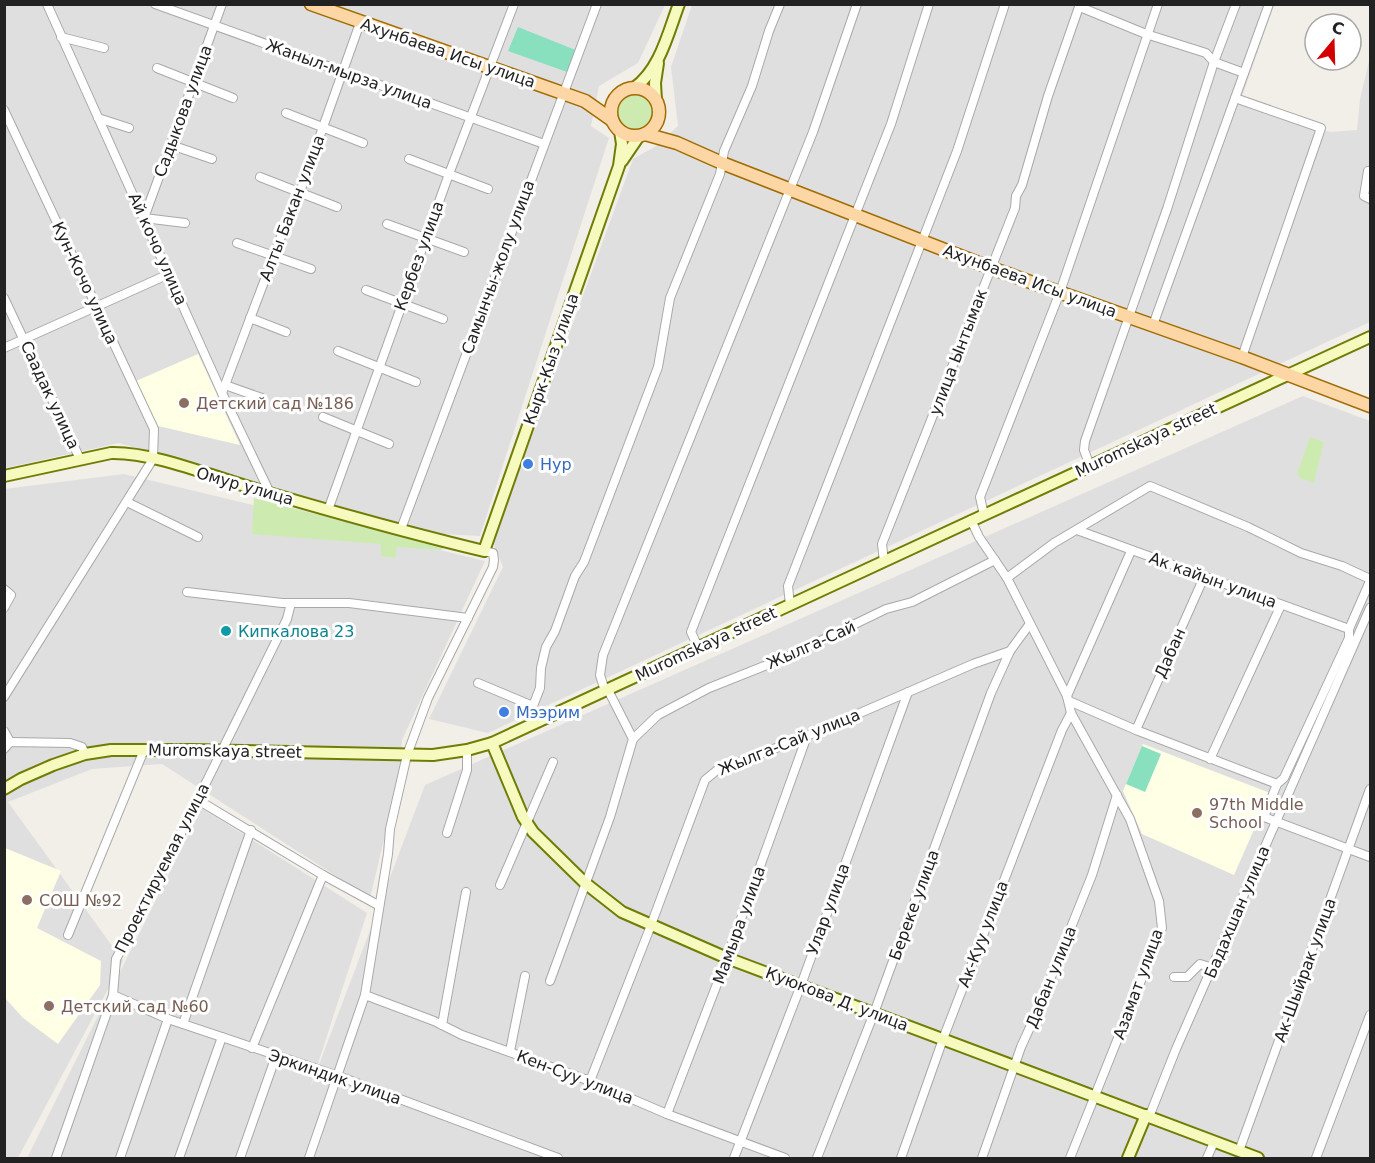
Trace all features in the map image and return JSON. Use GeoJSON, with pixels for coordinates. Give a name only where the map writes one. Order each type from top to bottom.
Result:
{"type":"FeatureCollection","features":[{"type":"Feature","properties":{"kind":"main road","name":"Ахунбаева Исы улица"},"geometry":{"type":"LineString","coordinates":[[311,4],[585,101],[612,120]]}},
{"type":"Feature","properties":{"kind":"main road"},"geometry":{"type":"LineString","coordinates":[[634,88],[648,92],[656,100],[659,115],[655,126],[642,135],[630,136],[620,131],[612,120],[611,110],[615,99],[623,92],[634,88]]}},
{"type":"Feature","properties":{"kind":"main road","name":"Ахунбаева Исы улица"},"geometry":{"type":"LineString","coordinates":[[585,101],[605,102],[615,99]]}},
{"type":"Feature","properties":{"kind":"main road","name":"Ахунбаева Исы улица"},"geometry":{"type":"LineString","coordinates":[[659,115],[666,131],[692,149]]}},
{"type":"Feature","properties":{"kind":"main road","name":"Ахунбаева Исы улица"},"geometry":{"type":"LineString","coordinates":[[642,135],[692,149],[722,163],[991,268],[1242,357],[1371,406]]}},
{"type":"Feature","properties":{"kind":"street","name":"Ай кочо улица"},"geometry":{"type":"LineString","coordinates":[[47,4],[270,493]]}},
{"type":"Feature","properties":{"kind":"street","name":"Жаныл-мырза улица"},"geometry":{"type":"LineString","coordinates":[[155,4],[544,144]]}},
{"type":"Feature","properties":{"kind":"street","name":"Садыкова улица"},"geometry":{"type":"LineString","coordinates":[[144,218],[222,4]]}},
{"type":"Feature","properties":{"kind":"street","name":"Кербез улица"},"geometry":{"type":"LineString","coordinates":[[328,510],[449,174],[514,4]]}},
{"type":"Feature","properties":{"kind":"street","name":"Самынчы-жолу улица"},"geometry":{"type":"LineString","coordinates":[[401,529],[597,4]]}},
{"type":"Feature","properties":{"kind":"street"},"geometry":{"type":"LineString","coordinates":[[634,88],[645,79],[659,57],[679,4]]}},
{"type":"Feature","properties":{"kind":"street"},"geometry":{"type":"LineString","coordinates":[[532,706],[540,688],[541,668],[546,647],[555,631],[575,576],[584,562],[657,367],[668,321],[670,298],[720,174],[724,151],[752,86],[780,4]]}},
{"type":"Feature","properties":{"kind":"street"},"geometry":{"type":"LineString","coordinates":[[550,981],[610,817],[633,739],[606,691],[600,675],[603,655],[813,132],[857,4]]}},
{"type":"Feature","properties":{"kind":"street"},"geometry":{"type":"LineString","coordinates":[[698,647],[691,632],[891,124],[929,4]]}},
{"type":"Feature","properties":{"kind":"street"},"geometry":{"type":"LineString","coordinates":[[790,605],[788,586],[924,242],[957,151],[1005,4]]}},
{"type":"Feature","properties":{"kind":"street"},"geometry":{"type":"LineString","coordinates":[[984,514],[980,497],[1060,292],[1158,4]]}},
{"type":"Feature","properties":{"kind":"street"},"geometry":{"type":"LineString","coordinates":[[1090,466],[1084,450],[1085,441],[1167,209],[1214,62],[1236,4]]}},
{"type":"Feature","properties":{"kind":"street"},"geometry":{"type":"LineString","coordinates":[[1153,326],[1269,4]]}},
{"type":"Feature","properties":{"kind":"street"},"geometry":{"type":"LineString","coordinates":[[1080,6],[1146,34],[1206,53],[1214,62],[1244,73]]}},
{"type":"Feature","properties":{"kind":"street","name":"улица Ынтымак"},"geometry":{"type":"LineString","coordinates":[[884,562],[882,544],[1015,208],[1016,196],[1022,185],[1048,96],[1080,6]]}},
{"type":"Feature","properties":{"kind":"street","name":"Алты Бакан улица"},"geometry":{"type":"LineString","coordinates":[[224,389],[299,193],[360,23]]}},
{"type":"Feature","properties":{"kind":"street"},"geometry":{"type":"LineString","coordinates":[[61,37],[104,48]]}},
{"type":"Feature","properties":{"kind":"street"},"geometry":{"type":"LineString","coordinates":[[656,100],[655,84],[659,57]]}},
{"type":"Feature","properties":{"kind":"street"},"geometry":{"type":"LineString","coordinates":[[157,68],[233,98]]}},
{"type":"Feature","properties":{"kind":"street"},"geometry":{"type":"LineString","coordinates":[[1235,98],[1322,128],[1242,357]]}},
{"type":"Feature","properties":{"kind":"street","name":"Кун-Кочо улица"},"geometry":{"type":"LineString","coordinates":[[4,110],[154,429],[153,459]]}},
{"type":"Feature","properties":{"kind":"street"},"geometry":{"type":"LineString","coordinates":[[286,113],[363,143]]}},
{"type":"Feature","properties":{"kind":"street"},"geometry":{"type":"LineString","coordinates":[[98,118],[129,128]]}},
{"type":"Feature","properties":{"kind":"street","name":"Кырк-Кыз улица"},"geometry":{"type":"LineString","coordinates":[[484,551],[619,166],[622,144],[620,131]]}},
{"type":"Feature","properties":{"kind":"street","name":"Кырк-Кыз улица"},"geometry":{"type":"LineString","coordinates":[[619,166],[642,135]]}},
{"type":"Feature","properties":{"kind":"street"},"geometry":{"type":"LineString","coordinates":[[171,145],[212,159]]}},
{"type":"Feature","properties":{"kind":"street"},"geometry":{"type":"LineString","coordinates":[[409,159],[488,189]]}},
{"type":"Feature","properties":{"kind":"street"},"geometry":{"type":"LineString","coordinates":[[1368,171],[1364,196],[1371,199]]}},
{"type":"Feature","properties":{"kind":"street"},"geometry":{"type":"LineString","coordinates":[[260,177],[337,207]]}},
{"type":"Feature","properties":{"kind":"street"},"geometry":{"type":"LineString","coordinates":[[144,218],[185,222]]}},
{"type":"Feature","properties":{"kind":"street"},"geometry":{"type":"LineString","coordinates":[[387,224],[464,252]]}},
{"type":"Feature","properties":{"kind":"street"},"geometry":{"type":"LineString","coordinates":[[237,243],[311,269]]}},
{"type":"Feature","properties":{"kind":"street"},"geometry":{"type":"LineString","coordinates":[[4,348],[169,274]]}},
{"type":"Feature","properties":{"kind":"street"},"geometry":{"type":"LineString","coordinates":[[366,290],[442,319]]}},
{"type":"Feature","properties":{"kind":"street","name":"Саадак улица"},"geometry":{"type":"LineString","coordinates":[[4,298],[80,459]]}},
{"type":"Feature","properties":{"kind":"street"},"geometry":{"type":"LineString","coordinates":[[250,318],[286,332]]}},
{"type":"Feature","properties":{"kind":"street","name":"Muromskaya street"},"geometry":{"type":"LineString","coordinates":[[4,789],[21,779],[85,754],[111,750],[433,755],[467,750],[492,743],[984,514],[1370,338]]}},
{"type":"Feature","properties":{"kind":"street"},"geometry":{"type":"LineString","coordinates":[[338,351],[416,382]]}},
{"type":"Feature","properties":{"kind":"street"},"geometry":{"type":"LineString","coordinates":[[224,389],[262,398]]}},
{"type":"Feature","properties":{"kind":"street"},"geometry":{"type":"LineString","coordinates":[[324,417],[389,444]]}},
{"type":"Feature","properties":{"kind":"street","name":"Омур улица"},"geometry":{"type":"LineString","coordinates":[[4,476],[111,453],[123,453],[153,459],[328,510],[484,551]]}},
{"type":"Feature","properties":{"kind":"street"},"geometry":{"type":"LineString","coordinates":[[4,697],[153,459]]}},
{"type":"Feature","properties":{"kind":"street"},"geometry":{"type":"LineString","coordinates":[[1007,578],[1054,543],[1150,486],[1248,527],[1301,553],[1342,566],[1371,580],[1349,629],[1349,638],[1284,778],[1277,784],[1264,817],[1371,857]]}},
{"type":"Feature","properties":{"kind":"street"},"geometry":{"type":"LineString","coordinates":[[127,502],[198,537]]}},
{"type":"Feature","properties":{"kind":"street"},"geometry":{"type":"LineString","coordinates":[[971,520],[979,537],[1007,578],[1068,698],[1136,730],[1277,784]]}},
{"type":"Feature","properties":{"kind":"street","name":"Ак кайын улица"},"geometry":{"type":"LineString","coordinates":[[1077,530],[1349,629]]}},
{"type":"Feature","properties":{"kind":"street"},"geometry":{"type":"LineString","coordinates":[[1068,698],[1131,550]]}},
{"type":"Feature","properties":{"kind":"street"},"geometry":{"type":"LineString","coordinates":[[311,1158],[365,994],[390,829],[407,755],[428,698],[493,567],[495,560],[493,554],[484,551]]}},
{"type":"Feature","properties":{"kind":"street","name":"Жылга-Сай"},"geometry":{"type":"LineString","coordinates":[[633,739],[658,716],[709,688],[796,653],[886,609],[912,602],[995,560]]}},
{"type":"Feature","properties":{"kind":"street","name":"Дабан"},"geometry":{"type":"LineString","coordinates":[[1136,730],[1204,577]]}},
{"type":"Feature","properties":{"kind":"street"},"geometry":{"type":"LineString","coordinates":[[4,589],[11,595],[4,608]]}},
{"type":"Feature","properties":{"kind":"street"},"geometry":{"type":"LineString","coordinates":[[187,592],[258,601],[349,603],[468,618]]}},
{"type":"Feature","properties":{"kind":"street","name":"Проектируемая улица"},"geometry":{"type":"LineString","coordinates":[[56,1158],[113,995],[116,959],[143,910],[287,619],[291,603]]}},
{"type":"Feature","properties":{"kind":"street"},"geometry":{"type":"LineString","coordinates":[[1210,759],[1281,604]]}},
{"type":"Feature","properties":{"kind":"street","name":"Бадахшан улица"},"geometry":{"type":"LineString","coordinates":[[1147,1116],[1208,966],[1276,822],[1371,608]]}},
{"type":"Feature","properties":{"kind":"street"},"geometry":{"type":"LineString","coordinates":[[1010,651],[1029,625]]}},
{"type":"Feature","properties":{"kind":"street","name":"Жылга-Сай улица"},"geometry":{"type":"LineString","coordinates":[[590,1082],[705,780],[716,771],[807,736],[973,664],[1010,651]]}},
{"type":"Feature","properties":{"kind":"street","name":"Береке улица"},"geometry":{"type":"LineString","coordinates":[[817,1158],[874,1013],[991,693],[1010,651]]}},
{"type":"Feature","properties":{"kind":"street"},"geometry":{"type":"LineString","coordinates":[[477,683],[532,706],[538,721]]}},
{"type":"Feature","properties":{"kind":"street","name":"Улар улица"},"geometry":{"type":"LineString","coordinates":[[734,1158],[801,985],[908,692]]}},
{"type":"Feature","properties":{"kind":"street","name":"Азамат улица"},"geometry":{"type":"LineString","coordinates":[[1068,698],[1071,713],[1130,819],[1159,901],[1162,928],[1070,1158]]}},
{"type":"Feature","properties":{"kind":"street","name":"Ак-Куу улица"},"geometry":{"type":"LineString","coordinates":[[901,1158],[943,1039],[1062,730],[1071,713]]}},
{"type":"Feature","properties":{"kind":"street"},"geometry":{"type":"LineString","coordinates":[[4,731],[7,743],[4,749]]}},
{"type":"Feature","properties":{"kind":"street","name":"Мамыра улица"},"geometry":{"type":"LineString","coordinates":[[667,1113],[728,958],[807,736]]}},
{"type":"Feature","properties":{"kind":"street"},"geometry":{"type":"LineString","coordinates":[[7,743],[70,743],[82,747],[85,754]]}},
{"type":"Feature","properties":{"kind":"street","name":"Куюкова Д. улица"},"geometry":{"type":"LineString","coordinates":[[492,743],[526,822],[533,832],[585,883],[621,912],[728,958],[1258,1158]]}},
{"type":"Feature","properties":{"kind":"street"},"geometry":{"type":"LineString","coordinates":[[68,935],[144,750]]}},
{"type":"Feature","properties":{"kind":"street"},"geometry":{"type":"LineString","coordinates":[[447,833],[467,770],[467,750]]}},
{"type":"Feature","properties":{"kind":"street"},"geometry":{"type":"LineString","coordinates":[[501,885],[553,762]]}},
{"type":"Feature","properties":{"kind":"street","name":"Ак-Шыйрак улица"},"geometry":{"type":"LineString","coordinates":[[1239,1151],[1371,789]]}},
{"type":"Feature","properties":{"kind":"street","name":"Дабан улица"},"geometry":{"type":"LineString","coordinates":[[982,1158],[1015,1065],[1092,875],[1117,795]]}},
{"type":"Feature","properties":{"kind":"street"},"geometry":{"type":"LineString","coordinates":[[198,800],[378,905]]}},
{"type":"Feature","properties":{"kind":"street"},"geometry":{"type":"LineString","coordinates":[[183,1024],[251,830]]}},
{"type":"Feature","properties":{"kind":"street"},"geometry":{"type":"LineString","coordinates":[[252,1048],[323,874]]}},
{"type":"Feature","properties":{"kind":"street"},"geometry":{"type":"LineString","coordinates":[[442,1025],[466,892]]}},
{"type":"Feature","properties":{"kind":"street"},"geometry":{"type":"LineString","coordinates":[[1174,977],[1187,977],[1200,964],[1208,966]]}},
{"type":"Feature","properties":{"kind":"street"},"geometry":{"type":"LineString","coordinates":[[510,1051],[525,976]]}},
{"type":"Feature","properties":{"kind":"street","name":"Кен-Суу улица"},"geometry":{"type":"LineString","coordinates":[[365,994],[462,1035],[510,1051],[785,1158]]}},
{"type":"Feature","properties":{"kind":"street","name":"Эркиндик улица"},"geometry":{"type":"LineString","coordinates":[[113,995],[168,1019],[338,1076],[558,1158]]}},
{"type":"Feature","properties":{"kind":"street"},"geometry":{"type":"LineString","coordinates":[[1316,1158],[1371,1015]]}},
{"type":"Feature","properties":{"kind":"street"},"geometry":{"type":"LineString","coordinates":[[120,1158],[168,1019]]}},
{"type":"Feature","properties":{"kind":"street"},"geometry":{"type":"LineString","coordinates":[[179,1158],[222,1037]]}},
{"type":"Feature","properties":{"kind":"street"},"geometry":{"type":"LineString","coordinates":[[240,1158],[276,1056]]}},
{"type":"Feature","properties":{"kind":"street"},"geometry":{"type":"LineString","coordinates":[[1128,1158],[1147,1116]]}},
{"type":"Feature","properties":{"kind":"street"},"geometry":{"type":"LineString","coordinates":[[1207,1158],[1214,1142]]}},
{"type":"Feature","properties":{"kind":"shaded area"},"geometry":{"type":"Polygon","coordinates":[[[4,5],[665,5],[638,63],[599,86],[591,126],[609,138],[480,536],[424,533],[119,443],[5,468],[4,5]]]}},
{"type":"Feature","properties":{"kind":"shaded area"},"geometry":{"type":"Polygon","coordinates":[[[692,5],[1274,5],[1240,103],[1330,132],[1357,130],[1360,99],[1370,57],[1370,322],[488,733],[429,719],[503,567],[493,542],[633,159],[656,146],[678,126],[671,67],[692,5]]]}},
{"type":"Feature","properties":{"kind":"shaded area","name":"Детский сад №186"},"geometry":{"type":"Polygon","coordinates":[[[198,354],[240,445],[158,426],[136,381],[198,354]]]}},
{"type":"Feature","properties":{"kind":"shaded area"},"geometry":{"type":"Polygon","coordinates":[[[1303,396],[1370,421],[1370,1158],[27,1158],[202,808],[367,913],[309,1091],[425,785],[1303,396]]]}},
{"type":"Feature","properties":{"kind":"shaded area"},"geometry":{"type":"Polygon","coordinates":[[[124,474],[485,561],[402,740],[400,772],[370,898],[162,764],[92,769],[8,802],[123,961],[18,1158],[4,1158],[4,489],[124,474]]]}},
{"type":"Feature","properties":{"kind":"shaded area","name":"97th Middle School"},"geometry":{"type":"Polygon","coordinates":[[[1143,744],[1270,793],[1234,875],[1142,834],[1123,791],[1143,744]]]}},
{"type":"Feature","properties":{"kind":"shaded area","name":"СОШ №92"},"geometry":{"type":"Polygon","coordinates":[[[5,848],[61,871],[37,928],[101,961],[100,985],[58,1044],[23,1018],[5,998],[5,848]]]}},
{"type":"Feature","properties":{"kind":"green space"},"geometry":{"type":"Polygon","coordinates":[[[518,27],[578,51],[570,73],[508,51],[518,27]]]}},
{"type":"Feature","properties":{"kind":"green space"},"geometry":{"type":"Polygon","coordinates":[[[635,93],[649,98],[654,112],[649,126],[635,131],[621,126],[616,112],[621,98],[635,93]]]}},
{"type":"Feature","properties":{"kind":"green space"},"geometry":{"type":"Polygon","coordinates":[[[1310,437],[1324,442],[1314,483],[1302,479],[1297,474],[1310,437]]]}},
{"type":"Feature","properties":{"kind":"green space"},"geometry":{"type":"Polygon","coordinates":[[[254,498],[442,547],[442,550],[397,547],[395,558],[381,556],[381,544],[252,534],[254,498]]]}},
{"type":"Feature","properties":{"kind":"green space"},"geometry":{"type":"Polygon","coordinates":[[[1142,746],[1161,754],[1145,792],[1126,784],[1142,746]]]}},
{"type":"Feature","properties":{"kind":"place","name":"Детский сад №186"},"geometry":{"type":"Point","coordinates":[184,403]}},
{"type":"Feature","properties":{"kind":"place","name":"Нур"},"geometry":{"type":"Point","coordinates":[528,464]}},
{"type":"Feature","properties":{"kind":"place","name":"Кипкалова 23"},"geometry":{"type":"Point","coordinates":[226,631]}},
{"type":"Feature","properties":{"kind":"place","name":"Мээрим"},"geometry":{"type":"Point","coordinates":[504,712]}},
{"type":"Feature","properties":{"kind":"place","name":"97th Middle School"},"geometry":{"type":"Point","coordinates":[1197,813]}},
{"type":"Feature","properties":{"kind":"place","name":"СОШ №92"},"geometry":{"type":"Point","coordinates":[27,900]}},
{"type":"Feature","properties":{"kind":"place","name":"Детский сад №60"},"geometry":{"type":"Point","coordinates":[49,1006]}}]}
